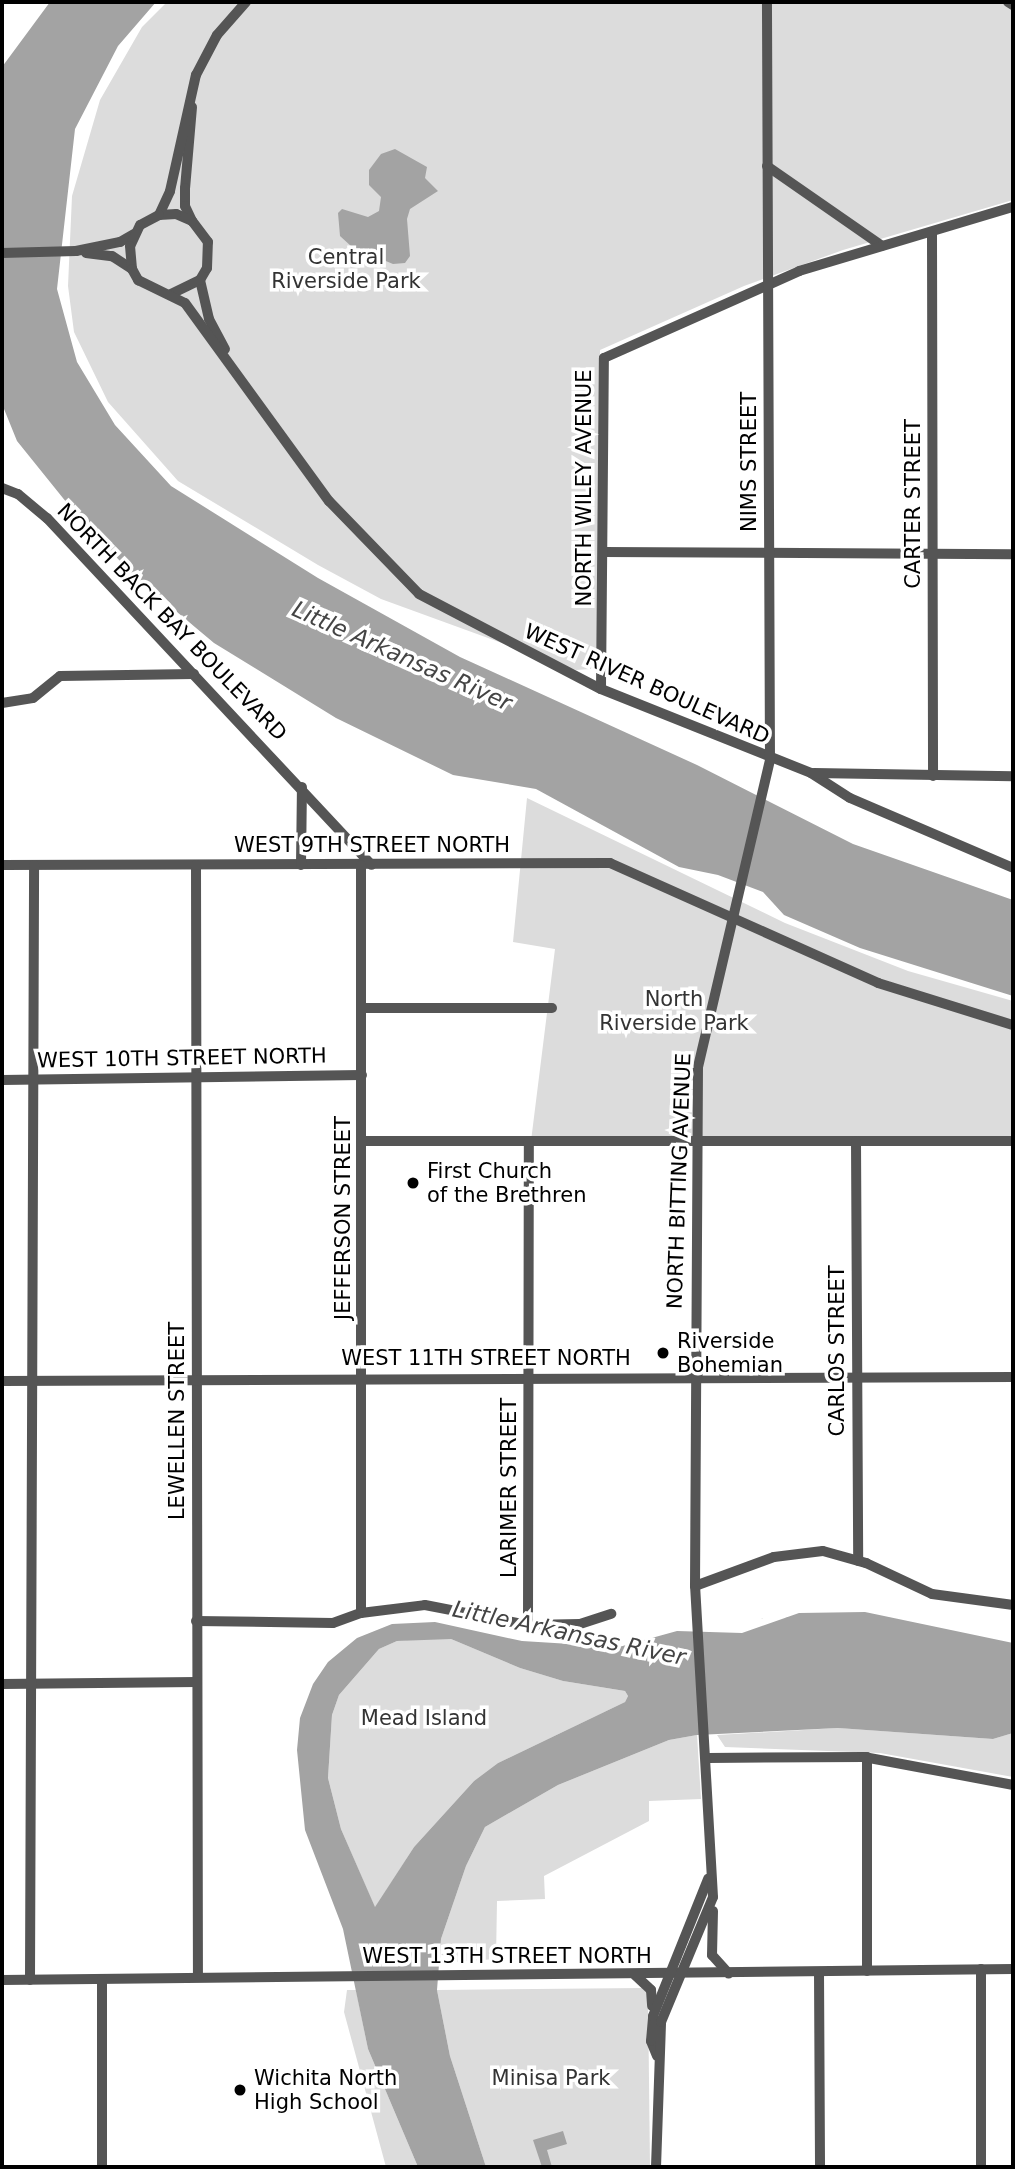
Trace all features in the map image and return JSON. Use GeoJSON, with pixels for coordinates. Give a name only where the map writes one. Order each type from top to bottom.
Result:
{"type":"FeatureCollection","features":[{"type":"Feature","properties":{"kind":"street"},"geometry":{"type":"LineString","coordinates":[[76,251],[120,242],[159,215],[170,191],[196,75],[217,35],[246,2]]}},
{"type":"Feature","properties":{"kind":"street","name":"NIMS STREET"},"geometry":{"type":"LineString","coordinates":[[730,917],[769,760],[767,2]]}},
{"type":"Feature","properties":{"kind":"street"},"geometry":{"type":"LineString","coordinates":[[1008,2],[1013,5]]}},
{"type":"Feature","properties":{"kind":"street"},"geometry":{"type":"LineString","coordinates":[[192,221],[185,206],[185,174],[196,75]]}},
{"type":"Feature","properties":{"kind":"street"},"geometry":{"type":"LineString","coordinates":[[767,166],[881,246]]}},
{"type":"Feature","properties":{"kind":"street"},"geometry":{"type":"LineString","coordinates":[[768,284],[881,246],[1013,207]]}},
{"type":"Feature","properties":{"kind":"street"},"geometry":{"type":"LineString","coordinates":[[2,253],[76,251],[112,256],[132,269],[148,288],[171,294],[200,280],[209,255],[202,230],[192,221],[176,214],[159,215]]}},
{"type":"Feature","properties":{"kind":"street","name":"CARTER STREET"},"geometry":{"type":"LineString","coordinates":[[932,232],[933,776]]}},
{"type":"Feature","properties":{"kind":"street"},"geometry":{"type":"LineString","coordinates":[[132,269],[130,246],[134,234]]}},
{"type":"Feature","properties":{"kind":"street","name":"WEST RIVER BOULEVARD"},"geometry":{"type":"LineString","coordinates":[[200,280],[209,319],[235,370]]}},
{"type":"Feature","properties":{"kind":"street","name":"NORTH WILEY AVENUE"},"geometry":{"type":"LineString","coordinates":[[601,689],[604,358],[768,284]]}},
{"type":"Feature","properties":{"kind":"street","name":"WEST RIVER BOULEVARD"},"geometry":{"type":"LineString","coordinates":[[171,294],[185,303],[329,502],[419,594],[601,689],[769,760],[811,773],[850,799],[1013,868]]}},
{"type":"Feature","properties":{"kind":"street","name":"NORTH BACK BAY BOULEVARD"},"geometry":{"type":"LineString","coordinates":[[5,489],[34,505],[302,788],[366,865]]}},
{"type":"Feature","properties":{"kind":"street"},"geometry":{"type":"LineString","coordinates":[[603,552],[1013,554]]}},
{"type":"Feature","properties":{"kind":"street"},"geometry":{"type":"LineString","coordinates":[[2,703],[33,698],[60,676],[194,674]]}},
{"type":"Feature","properties":{"kind":"street"},"geometry":{"type":"LineString","coordinates":[[811,773],[1013,776]]}},
{"type":"Feature","properties":{"kind":"street"},"geometry":{"type":"LineString","coordinates":[[302,788],[302,865]]}},
{"type":"Feature","properties":{"kind":"street","name":"WEST 9TH STREET NORTH"},"geometry":{"type":"LineString","coordinates":[[2,865],[610,863],[878,983],[1013,1025]]}},
{"type":"Feature","properties":{"kind":"street"},"geometry":{"type":"LineString","coordinates":[[30,1980],[30,1381],[34,865]]}},
{"type":"Feature","properties":{"kind":"street","name":"LEWELLEN STREET"},"geometry":{"type":"LineString","coordinates":[[196,865],[198,1977]]}},
{"type":"Feature","properties":{"kind":"street","name":"JEFFERSON STREET"},"geometry":{"type":"LineString","coordinates":[[361,1613],[362,1008],[366,865]]}},
{"type":"Feature","properties":{"kind":"street","name":"NORTH BITTING AVENUE"},"geometry":{"type":"LineString","coordinates":[[674,1975],[713,1897],[707,1736],[695,1586],[698,1067],[730,917]]}},
{"type":"Feature","properties":{"kind":"street"},"geometry":{"type":"LineString","coordinates":[[362,1008],[552,1008]]}},
{"type":"Feature","properties":{"kind":"street","name":"WEST 10TH STREET NORTH"},"geometry":{"type":"LineString","coordinates":[[2,1080],[362,1075]]}},
{"type":"Feature","properties":{"kind":"street"},"geometry":{"type":"LineString","coordinates":[[362,1141],[1013,1141]]}},
{"type":"Feature","properties":{"kind":"street","name":"LARIMER STREET"},"geometry":{"type":"LineString","coordinates":[[528,1625],[529,1141]]}},
{"type":"Feature","properties":{"kind":"street","name":"CARLOS STREET"},"geometry":{"type":"LineString","coordinates":[[856,1141],[858,1561]]}},
{"type":"Feature","properties":{"kind":"street","name":"WEST 11TH STREET NORTH"},"geometry":{"type":"LineString","coordinates":[[2,1381],[1013,1377]]}},
{"type":"Feature","properties":{"kind":"street"},"geometry":{"type":"LineString","coordinates":[[695,1586],[795,1553],[823,1551],[858,1561],[932,1594],[1013,1605]]}},
{"type":"Feature","properties":{"kind":"street"},"geometry":{"type":"LineString","coordinates":[[196,1621],[333,1623],[361,1613],[425,1605],[528,1625],[580,1623],[611,1615]]}},
{"type":"Feature","properties":{"kind":"street"},"geometry":{"type":"LineString","coordinates":[[2,1684],[197,1682]]}},
{"type":"Feature","properties":{"kind":"street"},"geometry":{"type":"LineString","coordinates":[[708,1758],[867,1757],[1013,1785]]}},
{"type":"Feature","properties":{"kind":"street"},"geometry":{"type":"LineString","coordinates":[[867,1757],[867,1971]]}},
{"type":"Feature","properties":{"kind":"street","name":"NORTH BITTING AVENUE"},"geometry":{"type":"LineString","coordinates":[[674,1975],[705,1891],[710,1869]]}},
{"type":"Feature","properties":{"kind":"street"},"geometry":{"type":"LineString","coordinates":[[713,1897],[712,1955],[729,1974]]}},
{"type":"Feature","properties":{"kind":"street"},"geometry":{"type":"LineString","coordinates":[[981,1969],[981,2167]]}},
{"type":"Feature","properties":{"kind":"street","name":"WEST 13TH STREET NORTH"},"geometry":{"type":"LineString","coordinates":[[2,1980],[674,1975],[1013,1969]]}},
{"type":"Feature","properties":{"kind":"street"},"geometry":{"type":"LineString","coordinates":[[819,1972],[820,2167]]}},
{"type":"Feature","properties":{"kind":"street"},"geometry":{"type":"LineString","coordinates":[[635,1975],[651,1990],[651,2041],[657,2056]]}},
{"type":"Feature","properties":{"kind":"street"},"geometry":{"type":"LineString","coordinates":[[653,2016],[674,1975]]}},
{"type":"Feature","properties":{"kind":"street"},"geometry":{"type":"LineString","coordinates":[[656,2167],[657,2056],[661,2022],[674,1975]]}},
{"type":"Feature","properties":{"kind":"street"},"geometry":{"type":"LineString","coordinates":[[102,1979],[102,2167]]}},
{"type":"Feature","properties":{"kind":"green space","name":"Central Riverside Park"},"geometry":{"type":"Polygon","coordinates":[[[167,2],[1013,2],[1013,200],[843,250],[744,286],[600,350],[599,660],[591,669],[576,670],[381,599],[318,565],[178,481],[108,402],[74,332],[68,286],[72,196],[100,100],[142,27],[167,2]]]}},
{"type":"Feature","properties":{"kind":"green space","name":"North Riverside Park"},"geometry":{"type":"Polygon","coordinates":[[[527,798],[785,923],[908,971],[1013,1001],[1013,1139],[531,1141],[555,949],[513,942],[527,798]]]}},
{"type":"Feature","properties":{"kind":"green space","name":"Mead Island"},"geometry":{"type":"Polygon","coordinates":[[[451,1639],[520,1668],[563,1681],[625,1691],[628,1696],[625,1702],[498,1763],[474,1781],[414,1847],[375,1908],[341,1829],[328,1778],[332,1715],[339,1695],[379,1649],[397,1641],[451,1639]]]}},
{"type":"Feature","properties":{"kind":"green space"},"geometry":{"type":"Polygon","coordinates":[[[838,1728],[993,1739],[1013,1733],[1013,1777],[880,1753],[725,1747],[717,1735],[838,1728]]]}},
{"type":"Feature","properties":{"kind":"green space"},"geometry":{"type":"Polygon","coordinates":[[[697,1735],[701,1799],[649,1801],[649,1821],[544,1876],[545,1899],[497,1901],[496,1959],[439,1963],[441,1939],[466,1866],[485,1827],[558,1785],[669,1740],[697,1735]]]}},
{"type":"Feature","properties":{"kind":"green space","name":"Minisa Park"},"geometry":{"type":"Polygon","coordinates":[[[642,1988],[648,1994],[650,2167],[486,2167],[450,2056],[437,1990],[642,1988]]]}},
{"type":"Feature","properties":{"kind":"green space"},"geometry":{"type":"Polygon","coordinates":[[[347,1990],[356,1990],[368,2049],[418,2167],[386,2167],[344,2012],[347,1990]]]}},
{"type":"Feature","properties":{"kind":"water","name":"Little Arkansas River"},"geometry":{"type":"Polygon","coordinates":[[[50,2],[156,2],[118,46],[75,129],[57,289],[77,362],[115,425],[171,486],[318,578],[460,657],[697,765],[853,844],[1013,900],[1013,996],[860,948],[784,915],[763,892],[718,875],[679,867],[536,789],[453,775],[336,718],[214,643],[134,576],[75,513],[17,441],[2,404],[2,67],[50,2]]]}},
{"type":"Feature","properties":{"kind":"water"},"geometry":{"type":"Polygon","coordinates":[[[395,149],[427,167],[425,178],[438,191],[410,209],[407,219],[410,256],[405,263],[393,264],[352,247],[340,236],[338,213],[342,209],[368,217],[379,211],[381,197],[369,185],[369,170],[381,154],[395,149]]]}},
{"type":"Feature","properties":{"kind":"water"},"geometry":{"type":"Polygon","coordinates":[[[865,1612],[1013,1643],[1013,1733],[993,1739],[838,1728],[697,1735],[669,1740],[558,1785],[485,1827],[466,1866],[441,1939],[437,1990],[450,2056],[486,2167],[418,2167],[368,2049],[343,1929],[305,1830],[297,1750],[300,1718],[313,1684],[328,1662],[357,1638],[392,1624],[435,1622],[522,1641],[619,1647],[677,1631],[742,1633],[799,1613],[865,1612]],[[451,1639],[397,1641],[379,1649],[339,1695],[332,1715],[328,1778],[341,1829],[375,1907],[414,1847],[474,1781],[498,1763],[625,1702],[628,1696],[625,1691],[563,1681],[520,1668],[451,1639]]]}},
{"type":"Feature","properties":{"kind":"water"},"geometry":{"type":"Polygon","coordinates":[[[563,2131],[567,2144],[547,2150],[552,2167],[542,2167],[533,2140],[563,2131]]]}},
{"type":"Feature","properties":{"kind":"place","name":"First Church of the Brethren"},"geometry":{"type":"Point","coordinates":[413,1183]}},
{"type":"Feature","properties":{"kind":"place","name":"Riverside Bohemian"},"geometry":{"type":"Point","coordinates":[663,1353]}},
{"type":"Feature","properties":{"kind":"place","name":"Wichita North High School"},"geometry":{"type":"Point","coordinates":[240,2090]}}]}
